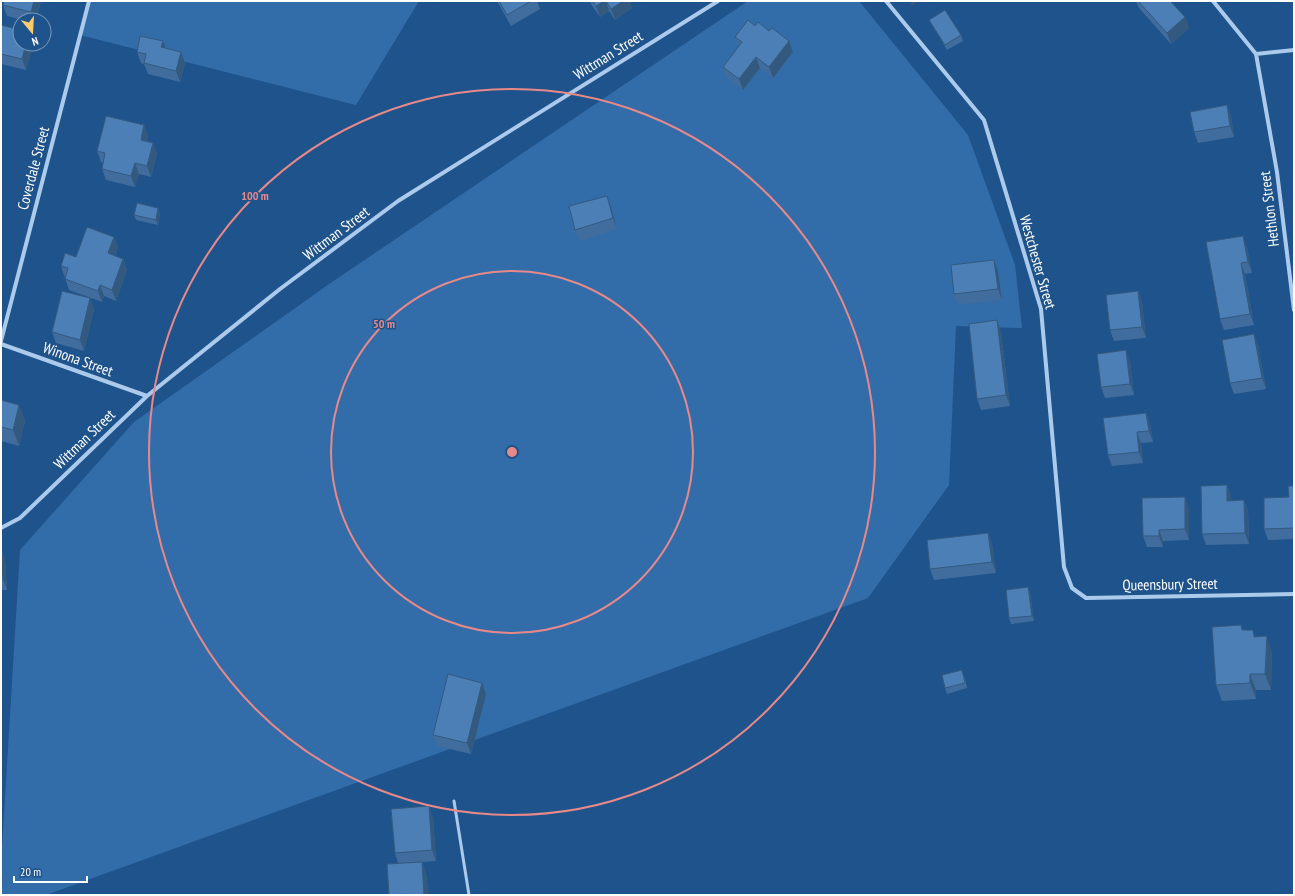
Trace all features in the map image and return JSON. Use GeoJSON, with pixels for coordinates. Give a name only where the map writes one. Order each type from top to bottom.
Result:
{"type":"FeatureCollection","features":[{"type":"Feature","properties":{"kind":"street","name":"Coverdale Street"},"geometry":{"type":"LineString","coordinates":[[1,342],[89,1]]}},
{"type":"Feature","properties":{"kind":"street","name":"Wittman Street"},"geometry":{"type":"LineString","coordinates":[[1,528],[20,518],[147,396],[280,289],[398,201],[718,1]]}},
{"type":"Feature","properties":{"kind":"street","name":"Westchester Street"},"geometry":{"type":"LineString","coordinates":[[886,1],[984,120],[1041,309],[1064,567]]}},
{"type":"Feature","properties":{"kind":"street","name":"Hethlon Street"},"geometry":{"type":"LineString","coordinates":[[1213,1],[1256,54],[1277,172],[1294,310]]}},
{"type":"Feature","properties":{"kind":"street"},"geometry":{"type":"LineString","coordinates":[[1256,54],[1294,50]]}},
{"type":"Feature","properties":{"kind":"street","name":"Winona Street"},"geometry":{"type":"LineString","coordinates":[[1,342],[147,396]]}},
{"type":"Feature","properties":{"kind":"street","name":"Queensbury Street"},"geometry":{"type":"LineString","coordinates":[[1064,567],[1072,588],[1086,598],[1294,594]]}},
{"type":"Feature","properties":{"kind":"lane"},"geometry":{"type":"LineString","coordinates":[[454,801],[469,895]]}},
{"type":"Feature","properties":{"kind":"shaded area"},"geometry":{"type":"Polygon","coordinates":[[[89,1],[419,1],[356,105],[80,35],[89,1]]]}},
{"type":"Feature","properties":{"kind":"shaded area"},"geometry":{"type":"Polygon","coordinates":[[[748,1],[859,1],[968,135],[1015,265],[1022,328],[956,326],[949,485],[868,598],[46,895],[1,895],[1,865],[20,550],[134,422],[332,282],[748,1]]]}},
{"type":"Feature","properties":{"kind":"building"},"geometry":{"type":"Polygon","coordinates":[[[4,1],[34,1],[31,12],[3,5],[4,1]]]}},
{"type":"Feature","properties":{"kind":"building"},"geometry":{"type":"Polygon","coordinates":[[[499,1],[531,1],[507,15],[499,1]]]}},
{"type":"Feature","properties":{"kind":"building"},"geometry":{"type":"Polygon","coordinates":[[[593,1],[604,1],[596,6],[593,1]]]}},
{"type":"Feature","properties":{"kind":"building"},"geometry":{"type":"Polygon","coordinates":[[[606,1],[623,1],[611,9],[606,1]]]}},
{"type":"Feature","properties":{"kind":"building"},"geometry":{"type":"Polygon","coordinates":[[[1138,1],[1170,1],[1185,17],[1167,33],[1138,1]]]}},
{"type":"Feature","properties":{"kind":"building"},"geometry":{"type":"Polygon","coordinates":[[[945,10],[961,35],[945,45],[929,20],[945,10]]]}},
{"type":"Feature","properties":{"kind":"building"},"geometry":{"type":"Polygon","coordinates":[[[748,20],[755,26],[758,22],[769,31],[772,28],[789,41],[769,67],[756,57],[739,79],[723,67],[742,42],[735,37],[748,20]]]}},
{"type":"Feature","properties":{"kind":"building"},"geometry":{"type":"Polygon","coordinates":[[[1,25],[12,28],[12,52],[24,52],[22,59],[1,54],[1,25]]]}},
{"type":"Feature","properties":{"kind":"building"},"geometry":{"type":"Polygon","coordinates":[[[140,36],[163,41],[161,47],[181,52],[176,71],[144,63],[146,54],[137,52],[140,36]]]}},
{"type":"Feature","properties":{"kind":"building"},"geometry":{"type":"Polygon","coordinates":[[[1227,105],[1230,126],[1194,132],[1190,112],[1227,105]]]}},
{"type":"Feature","properties":{"kind":"building"},"geometry":{"type":"Polygon","coordinates":[[[106,116],[144,125],[141,140],[153,143],[147,166],[135,163],[131,176],[102,169],[105,153],[97,151],[106,116]]]}},
{"type":"Feature","properties":{"kind":"building"},"geometry":{"type":"Polygon","coordinates":[[[607,196],[613,218],[575,230],[569,206],[607,196]]]}},
{"type":"Feature","properties":{"kind":"building"},"geometry":{"type":"Polygon","coordinates":[[[137,203],[158,208],[156,220],[134,215],[137,203]]]}},
{"type":"Feature","properties":{"kind":"building"},"geometry":{"type":"Polygon","coordinates":[[[87,227],[114,237],[108,253],[123,259],[112,290],[100,285],[98,291],[65,279],[68,268],[61,266],[65,253],[76,257],[87,227]]]}},
{"type":"Feature","properties":{"kind":"building"},"geometry":{"type":"Polygon","coordinates":[[[1243,236],[1248,262],[1241,263],[1250,314],[1220,319],[1206,242],[1243,236]]]}},
{"type":"Feature","properties":{"kind":"building"},"geometry":{"type":"Polygon","coordinates":[[[994,260],[998,289],[954,294],[951,265],[994,260]]]}},
{"type":"Feature","properties":{"kind":"building"},"geometry":{"type":"Polygon","coordinates":[[[62,291],[90,298],[80,340],[52,332],[62,291]]]}},
{"type":"Feature","properties":{"kind":"building"},"geometry":{"type":"Polygon","coordinates":[[[1138,291],[1142,327],[1110,330],[1106,295],[1138,291]]]}},
{"type":"Feature","properties":{"kind":"building"},"geometry":{"type":"Polygon","coordinates":[[[997,320],[1006,395],[977,399],[969,324],[997,320]]]}},
{"type":"Feature","properties":{"kind":"building"},"geometry":{"type":"Polygon","coordinates":[[[1254,334],[1262,378],[1230,383],[1222,340],[1254,334]]]}},
{"type":"Feature","properties":{"kind":"building"},"geometry":{"type":"Polygon","coordinates":[[[1126,350],[1130,384],[1101,387],[1097,354],[1126,350]]]}},
{"type":"Feature","properties":{"kind":"building"},"geometry":{"type":"Polygon","coordinates":[[[1,400],[19,405],[13,430],[1,427],[1,400]]]}},
{"type":"Feature","properties":{"kind":"building"},"geometry":{"type":"Polygon","coordinates":[[[1146,413],[1149,431],[1137,432],[1139,452],[1108,455],[1103,418],[1146,413]]]}},
{"type":"Feature","properties":{"kind":"building"},"geometry":{"type":"Polygon","coordinates":[[[1227,485],[1227,501],[1244,500],[1245,533],[1202,534],[1201,486],[1227,485]]]}},
{"type":"Feature","properties":{"kind":"building"},"geometry":{"type":"Polygon","coordinates":[[[1288,486],[1294,486],[1294,528],[1264,529],[1264,498],[1289,497],[1288,486]]]}},
{"type":"Feature","properties":{"kind":"building"},"geometry":{"type":"Polygon","coordinates":[[[1185,497],[1185,529],[1159,530],[1159,536],[1143,536],[1142,498],[1185,497]]]}},
{"type":"Feature","properties":{"kind":"building"},"geometry":{"type":"Polygon","coordinates":[[[988,533],[992,562],[930,569],[927,540],[988,533]]]}},
{"type":"Feature","properties":{"kind":"building"},"geometry":{"type":"Polygon","coordinates":[[[1,553],[3,579],[1,579],[1,553]]]}},
{"type":"Feature","properties":{"kind":"building"},"geometry":{"type":"Polygon","coordinates":[[[1028,587],[1032,616],[1009,618],[1006,590],[1028,587]]]}},
{"type":"Feature","properties":{"kind":"building"},"geometry":{"type":"Polygon","coordinates":[[[1241,625],[1242,630],[1253,630],[1254,637],[1267,636],[1265,674],[1250,674],[1250,683],[1216,685],[1212,627],[1241,625]]]}},
{"type":"Feature","properties":{"kind":"building"},"geometry":{"type":"Polygon","coordinates":[[[962,670],[965,683],[945,688],[942,675],[962,670]]]}},
{"type":"Feature","properties":{"kind":"building"},"geometry":{"type":"Polygon","coordinates":[[[448,674],[482,683],[467,743],[433,735],[448,674]]]}},
{"type":"Feature","properties":{"kind":"building"},"geometry":{"type":"Polygon","coordinates":[[[429,806],[432,850],[395,853],[391,809],[429,806]]]}},
{"type":"Feature","properties":{"kind":"building"},"geometry":{"type":"Polygon","coordinates":[[[422,862],[424,895],[389,895],[387,864],[422,862]]]}}]}
